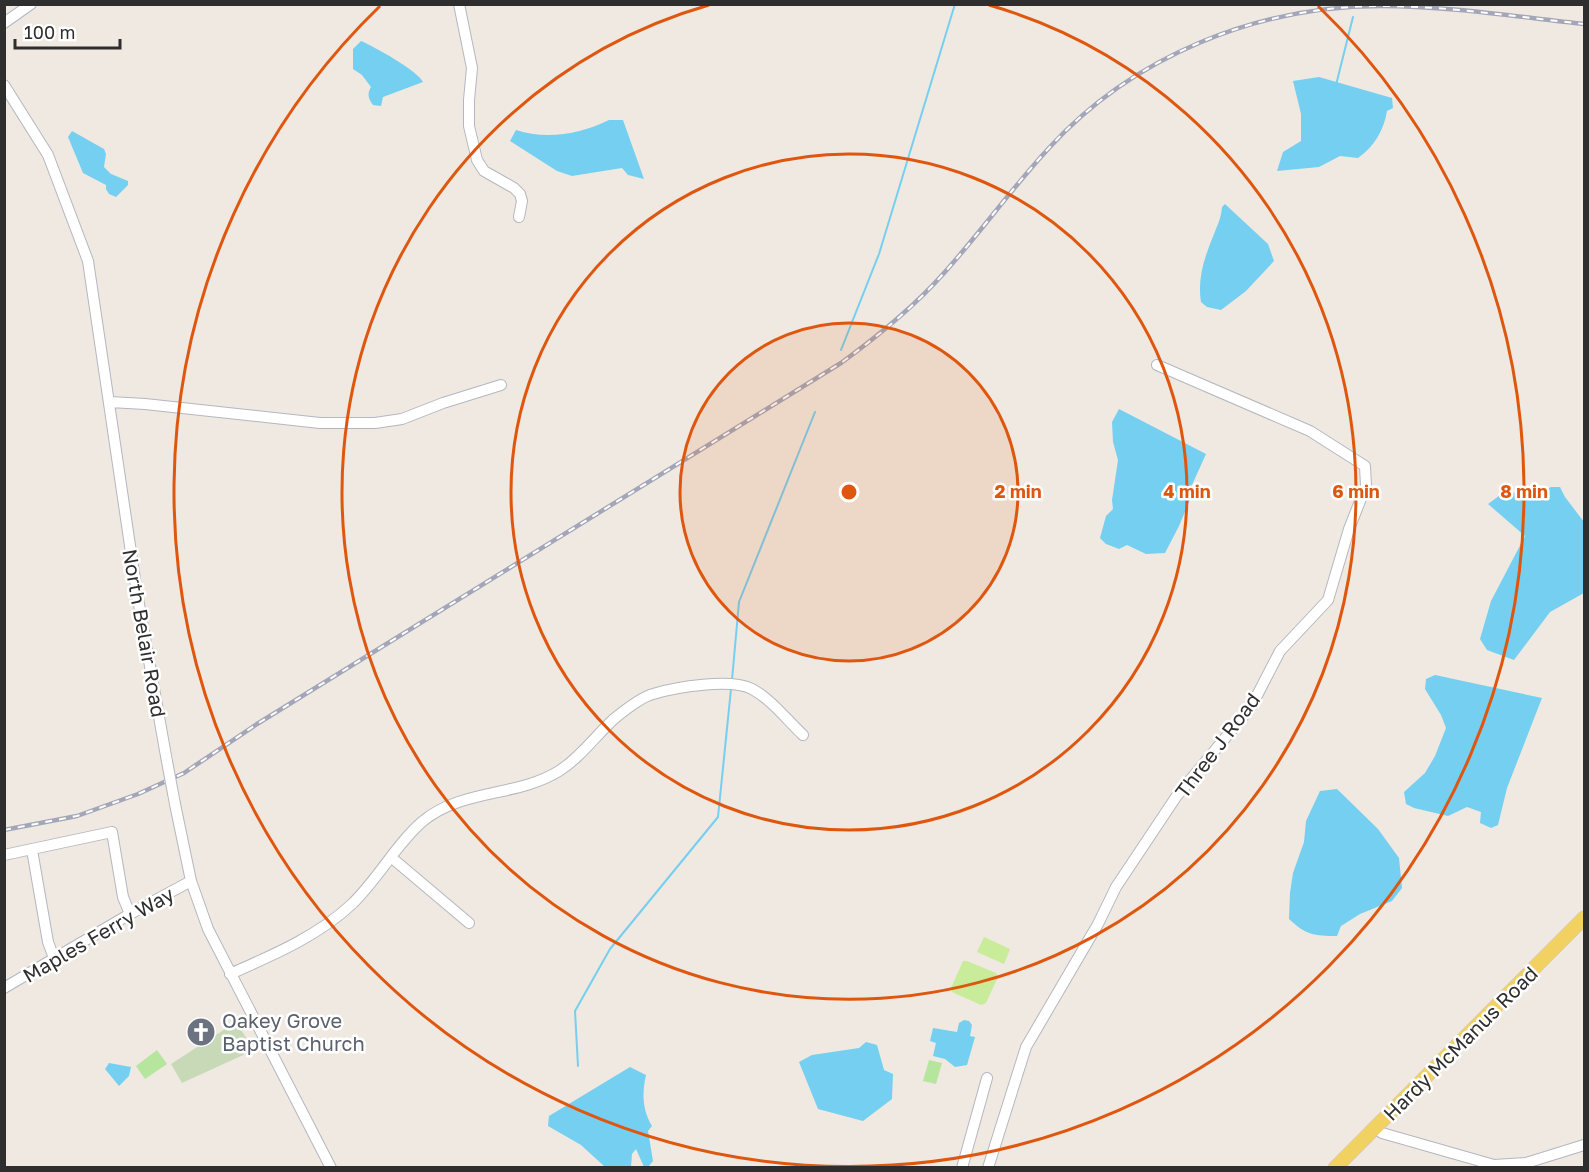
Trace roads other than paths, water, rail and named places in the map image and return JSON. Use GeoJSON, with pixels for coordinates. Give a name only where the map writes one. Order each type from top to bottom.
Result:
{"type":"FeatureCollection","features":[{"type":"Feature","properties":{"kind":"main road","name":"Hardy McManus Road"},"geometry":{"type":"LineString","coordinates":[[1335,1167],[1584,918]]}},
{"type":"Feature","properties":{"kind":"street"},"geometry":{"type":"LineString","coordinates":[[4,23],[31,4]]}},
{"type":"Feature","properties":{"kind":"street"},"geometry":{"type":"LineString","coordinates":[[459,4],[472,68],[469,126],[477,160],[484,171],[514,188],[520,194],[522,201],[519,217]]}},
{"type":"Feature","properties":{"kind":"street","name":"North Belair Road"},"geometry":{"type":"LineString","coordinates":[[4,85],[48,155],[88,261],[139,604],[175,804],[192,881],[208,929],[331,1167]]}},
{"type":"Feature","properties":{"kind":"street","name":"Three J Road"},"geometry":{"type":"LineString","coordinates":[[988,1167],[1026,1047],[1098,924],[1116,887],[1176,797],[1251,707],[1280,651],[1328,600],[1349,529],[1366,486],[1365,466],[1310,431],[1156,365]]}},
{"type":"Feature","properties":{"kind":"street"},"geometry":{"type":"LineString","coordinates":[[110,402],[320,423],[375,423],[402,419],[443,403],[501,385]]}},
{"type":"Feature","properties":{"kind":"street"},"geometry":{"type":"LineString","coordinates":[[230,974],[287,948],[335,918],[353,903],[423,821],[442,808],[459,801],[535,784],[575,759],[618,716],[652,694],[709,684],[740,685],[751,688],[802,735]]}},
{"type":"Feature","properties":{"kind":"street"},"geometry":{"type":"LineString","coordinates":[[4,855],[112,831],[123,897],[130,914]]}},
{"type":"Feature","properties":{"kind":"street"},"geometry":{"type":"LineString","coordinates":[[32,850],[48,942],[54,958]]}},
{"type":"Feature","properties":{"kind":"street"},"geometry":{"type":"LineString","coordinates":[[392,858],[470,923]]}},
{"type":"Feature","properties":{"kind":"street","name":"Maples Ferry Way"},"geometry":{"type":"LineString","coordinates":[[4,988],[130,914],[192,881]]}},
{"type":"Feature","properties":{"kind":"street"},"geometry":{"type":"LineString","coordinates":[[962,1167],[987,1078]]}},
{"type":"Feature","properties":{"kind":"street"},"geometry":{"type":"LineString","coordinates":[[1375,1128],[1392,1136],[1494,1164],[1526,1163],[1584,1145]]}},
{"type":"Feature","properties":{"kind":"water"},"geometry":{"type":"Polygon","coordinates":[[[361,41],[405,66],[423,82],[383,97],[381,106],[373,105],[369,96],[371,87],[362,75],[353,69],[353,49],[361,41]]]}},
{"type":"Feature","properties":{"kind":"water"},"geometry":{"type":"Polygon","coordinates":[[[1319,77],[1392,98],[1393,108],[1387,111],[1381,131],[1373,143],[1358,158],[1340,156],[1319,167],[1277,171],[1283,152],[1301,141],[1301,114],[1293,81],[1319,77]]]}},
{"type":"Feature","properties":{"kind":"water"},"geometry":{"type":"Polygon","coordinates":[[[609,120],[623,120],[644,179],[628,175],[622,168],[572,176],[557,171],[510,141],[516,130],[539,135],[563,134],[587,129],[609,120]]]}},
{"type":"Feature","properties":{"kind":"water"},"geometry":{"type":"Polygon","coordinates":[[[72,131],[104,149],[106,154],[104,167],[111,174],[128,181],[128,185],[116,197],[109,194],[106,185],[83,173],[68,137],[72,131]]]}},
{"type":"Feature","properties":{"kind":"water"},"geometry":{"type":"Polygon","coordinates":[[[1225,204],[1268,244],[1274,261],[1246,291],[1221,310],[1207,307],[1201,302],[1200,284],[1205,259],[1225,204]]]}},
{"type":"Feature","properties":{"kind":"water"},"geometry":{"type":"Polygon","coordinates":[[[1119,409],[1206,454],[1192,485],[1189,502],[1165,553],[1146,554],[1127,545],[1119,549],[1106,544],[1100,538],[1106,516],[1113,509],[1112,500],[1118,460],[1113,442],[1112,422],[1119,409]]]}},
{"type":"Feature","properties":{"kind":"water"},"geometry":{"type":"Polygon","coordinates":[[[1551,487],[1560,487],[1584,522],[1584,593],[1550,612],[1514,660],[1487,650],[1480,639],[1491,601],[1525,536],[1488,504],[1503,493],[1543,492],[1551,487]]]}},
{"type":"Feature","properties":{"kind":"water"},"geometry":{"type":"Polygon","coordinates":[[[1435,675],[1542,698],[1507,788],[1498,825],[1491,828],[1480,823],[1481,812],[1467,807],[1448,816],[1406,804],[1404,792],[1425,773],[1435,756],[1446,728],[1425,689],[1426,679],[1435,675]]]}},
{"type":"Feature","properties":{"kind":"water"},"geometry":{"type":"Polygon","coordinates":[[[1337,789],[1378,829],[1399,858],[1402,888],[1392,901],[1360,914],[1341,926],[1337,936],[1322,936],[1311,934],[1289,919],[1290,893],[1293,873],[1304,842],[1306,821],[1320,791],[1337,789]]]}},
{"type":"Feature","properties":{"kind":"water"},"geometry":{"type":"Polygon","coordinates":[[[964,1020],[969,1021],[972,1025],[970,1036],[975,1037],[967,1065],[955,1067],[945,1059],[933,1056],[936,1043],[930,1041],[933,1028],[957,1032],[959,1023],[964,1020]]]}},
{"type":"Feature","properties":{"kind":"water"},"geometry":{"type":"Polygon","coordinates":[[[866,1042],[877,1045],[884,1070],[893,1074],[892,1099],[863,1121],[818,1109],[799,1062],[812,1055],[859,1048],[866,1042]]]}},
{"type":"Feature","properties":{"kind":"water"},"geometry":{"type":"Polygon","coordinates":[[[109,1063],[131,1067],[129,1076],[119,1086],[105,1069],[109,1063]]]}},
{"type":"Feature","properties":{"kind":"water"},"geometry":{"type":"Polygon","coordinates":[[[630,1067],[646,1075],[644,1101],[652,1126],[648,1131],[653,1161],[648,1167],[644,1167],[636,1149],[632,1154],[631,1167],[605,1167],[581,1145],[548,1126],[549,1116],[630,1067]]]}},
{"type":"Feature","properties":{"kind":"waterway"},"geometry":{"type":"LineString","coordinates":[[841,350],[879,254],[955,4]]}},
{"type":"Feature","properties":{"kind":"waterway"},"geometry":{"type":"LineString","coordinates":[[1336,85],[1353,17]]}},
{"type":"Feature","properties":{"kind":"waterway"},"geometry":{"type":"LineString","coordinates":[[732,680],[739,602],[815,412]]}},
{"type":"Feature","properties":{"kind":"waterway"},"geometry":{"type":"LineString","coordinates":[[578,1066],[575,1011],[610,949],[718,817],[731,689]]}},
{"type":"Feature","properties":{"kind":"railway"},"geometry":{"type":"LineString","coordinates":[[4,830],[77,816],[138,794],[184,773],[257,724],[841,363],[895,321],[932,286],[1035,163],[1082,115],[1119,87],[1158,63],[1200,42],[1244,27],[1289,15],[1335,8],[1381,6],[1432,8],[1584,24]]}},
{"type":"Feature","properties":{"kind":"place","name":"Oakey Grove Baptist Church"},"geometry":{"type":"Point","coordinates":[201,1032]}}]}
